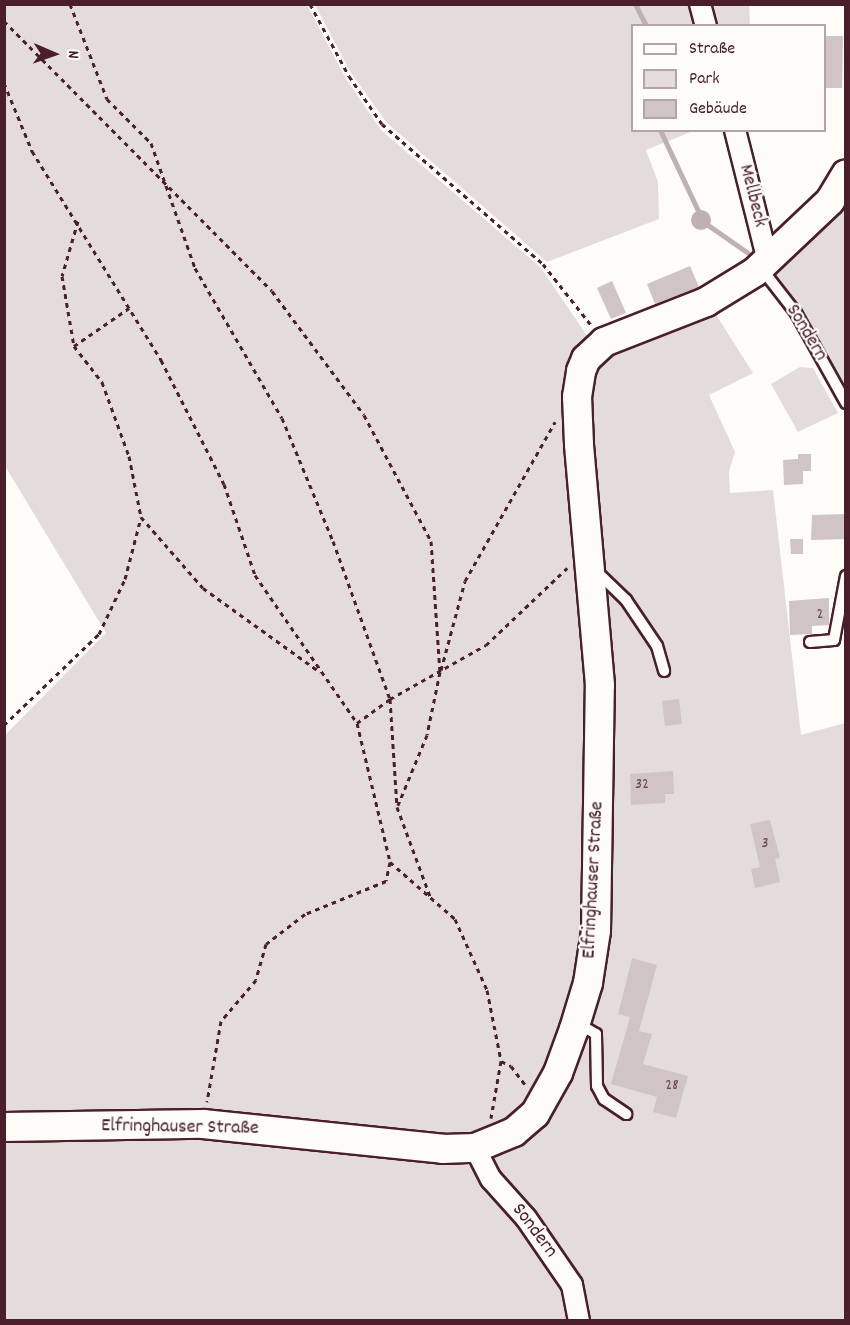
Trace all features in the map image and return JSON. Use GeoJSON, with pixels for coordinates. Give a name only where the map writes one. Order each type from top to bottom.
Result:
{"type":"FeatureCollection","features":[{"type":"Feature","properties":{"kind":"street"},"geometry":{"type":"LineString","coordinates":[[700,4],[705,24]]}},
{"type":"Feature","properties":{"kind":"street","name":"Mellbeck"},"geometry":{"type":"LineString","coordinates":[[735,132],[761,267]]}},
{"type":"Feature","properties":{"kind":"street","name":"Elfringhauser Straße"},"geometry":{"type":"LineString","coordinates":[[4,1127],[203,1124],[443,1149],[475,1148],[514,1132],[542,1104],[576,1023],[588,983],[596,931],[600,685],[577,396],[586,359],[604,342],[706,302],[761,267],[830,201],[845,177]]}},
{"type":"Feature","properties":{"kind":"street","name":"Sondern"},"geometry":{"type":"LineString","coordinates":[[475,1148],[491,1179],[526,1218],[572,1285],[579,1320]]}},
{"type":"Feature","properties":{"kind":"lane","name":"Sondern"},"geometry":{"type":"LineString","coordinates":[[761,267],[796,313],[846,403]]}},
{"type":"Feature","properties":{"kind":"lane"},"geometry":{"type":"LineString","coordinates":[[589,556],[626,600],[657,646],[664,671]]}},
{"type":"Feature","properties":{"kind":"lane"},"geometry":{"type":"LineString","coordinates":[[810,642],[834,640],[846,576]]}},
{"type":"Feature","properties":{"kind":"lane"},"geometry":{"type":"LineString","coordinates":[[576,1023],[596,1034],[597,1086],[604,1099],[626,1114]]}},
{"type":"Feature","properties":{"kind":"path"},"geometry":{"type":"LineString","coordinates":[[70,4],[107,99],[151,143],[195,268],[282,418],[333,541],[390,699],[397,807],[430,896]]}},
{"type":"Feature","properties":{"kind":"path"},"geometry":{"type":"LineString","coordinates":[[310,4],[349,76],[382,124],[543,264],[604,342]]}},
{"type":"Feature","properties":{"kind":"path"},"geometry":{"type":"LineString","coordinates":[[4,21],[116,131],[165,187],[272,291],[364,415],[431,541],[440,672]]}},
{"type":"Feature","properties":{"kind":"path"},"geometry":{"type":"LineString","coordinates":[[4,83],[32,151],[78,221],[161,360],[224,484],[255,575],[357,723],[390,862],[386,881],[306,914],[266,944],[256,980],[221,1021],[203,1124]]}},
{"type":"Feature","properties":{"kind":"path"},"geometry":{"type":"LineString","coordinates":[[4,725],[99,634],[125,579],[141,517],[129,456],[102,382],[74,346],[62,276],[78,221]]}},
{"type":"Feature","properties":{"kind":"path"},"geometry":{"type":"LineString","coordinates":[[74,346],[129,308]]}},
{"type":"Feature","properties":{"kind":"path"},"geometry":{"type":"LineString","coordinates":[[397,807],[427,735],[440,672],[465,581],[558,415],[577,396]]}},
{"type":"Feature","properties":{"kind":"path"},"geometry":{"type":"LineString","coordinates":[[141,517],[203,588],[322,673]]}},
{"type":"Feature","properties":{"kind":"path"},"geometry":{"type":"LineString","coordinates":[[357,723],[390,699],[486,645],[589,556]]}},
{"type":"Feature","properties":{"kind":"path"},"geometry":{"type":"LineString","coordinates":[[390,862],[455,919],[488,990],[501,1061],[495,1107],[475,1148]]}},
{"type":"Feature","properties":{"kind":"path"},"geometry":{"type":"LineString","coordinates":[[501,1061],[511,1066],[542,1104]]}},
{"type":"Feature","properties":{"kind":"green space"},"geometry":{"type":"Polygon","coordinates":[[[5,5],[307,5],[346,79],[381,130],[541,268],[590,340],[573,376],[572,400],[593,686],[590,933],[563,1033],[542,1073],[557,1086],[582,1035],[598,986],[608,934],[609,714],[585,401],[587,372],[594,359],[613,345],[713,310],[753,373],[709,395],[735,452],[729,471],[730,493],[773,490],[801,735],[845,723],[845,1320],[5,1320],[5,1138],[44,1140],[197,1132],[434,1154],[474,1150],[488,1179],[491,1175],[472,1142],[190,1110],[5,1118],[5,735],[106,633],[5,466],[5,5]]]}},
{"type":"Feature","properties":{"kind":"green space"},"geometry":{"type":"Polygon","coordinates":[[[315,5],[694,5],[700,24],[631,24],[631,132],[691,132],[646,150],[658,182],[659,219],[547,262],[387,123],[351,73],[315,5]]]}},
{"type":"Feature","properties":{"kind":"green space"},"geometry":{"type":"Polygon","coordinates":[[[705,5],[749,5],[750,24],[711,24],[705,5]]]}},
{"type":"Feature","properties":{"kind":"green space"},"geometry":{"type":"Polygon","coordinates":[[[845,190],[845,393],[770,266],[845,190]]]}},
{"type":"Feature","properties":{"kind":"green space"},"geometry":{"type":"Polygon","coordinates":[[[800,367],[813,368],[838,413],[798,432],[771,384],[800,367]]]}},
{"type":"Feature","properties":{"kind":"shaded area"},"geometry":{"type":"Polygon","coordinates":[[[701,210],[708,213],[711,220],[708,227],[701,230],[694,227],[691,220],[694,213],[701,210]]]}},
{"type":"Feature","properties":{"kind":"building"},"geometry":{"type":"Polygon","coordinates":[[[826,36],[843,36],[842,88],[826,88],[826,36]]]}},
{"type":"Feature","properties":{"kind":"building"},"geometry":{"type":"Polygon","coordinates":[[[690,266],[699,287],[655,304],[647,284],[690,266]]]}},
{"type":"Feature","properties":{"kind":"building"},"geometry":{"type":"Polygon","coordinates":[[[612,281],[626,313],[611,319],[597,288],[612,281]]]}},
{"type":"Feature","properties":{"kind":"building"},"geometry":{"type":"Polygon","coordinates":[[[798,454],[811,454],[811,471],[803,471],[803,484],[784,485],[783,460],[798,459],[798,454]]]}},
{"type":"Feature","properties":{"kind":"building"},"geometry":{"type":"Polygon","coordinates":[[[846,514],[846,539],[811,540],[812,515],[846,514]]]}},
{"type":"Feature","properties":{"kind":"building"},"geometry":{"type":"Polygon","coordinates":[[[790,539],[803,539],[803,554],[791,554],[790,539]]]}},
{"type":"Feature","properties":{"kind":"building"},"geometry":{"type":"Polygon","coordinates":[[[829,598],[829,625],[812,626],[812,634],[790,635],[789,601],[829,598]]]}},
{"type":"Feature","properties":{"kind":"building"},"geometry":{"type":"Polygon","coordinates":[[[679,699],[682,724],[665,726],[662,701],[679,699]]]}},
{"type":"Feature","properties":{"kind":"building"},"geometry":{"type":"Polygon","coordinates":[[[673,771],[674,794],[665,794],[665,803],[631,805],[630,774],[673,771]]]}},
{"type":"Feature","properties":{"kind":"building"},"geometry":{"type":"Polygon","coordinates":[[[770,820],[780,858],[775,859],[780,882],[755,888],[751,869],[760,867],[750,824],[770,820]]]}},
{"type":"Feature","properties":{"kind":"building"},"geometry":{"type":"Polygon","coordinates":[[[632,958],[657,965],[639,1031],[652,1034],[643,1064],[688,1076],[676,1118],[653,1112],[657,1097],[611,1084],[630,1017],[618,1014],[632,958]]]}},
{"type":"Feature","properties":{"kind":"waterway"},"geometry":{"type":"LineString","coordinates":[[635,4],[645,24]]}},
{"type":"Feature","properties":{"kind":"waterway"},"geometry":{"type":"LineString","coordinates":[[661,132],[700,215]]}},
{"type":"Feature","properties":{"kind":"waterway"},"geometry":{"type":"LineString","coordinates":[[705,223],[748,253]]}}]}
